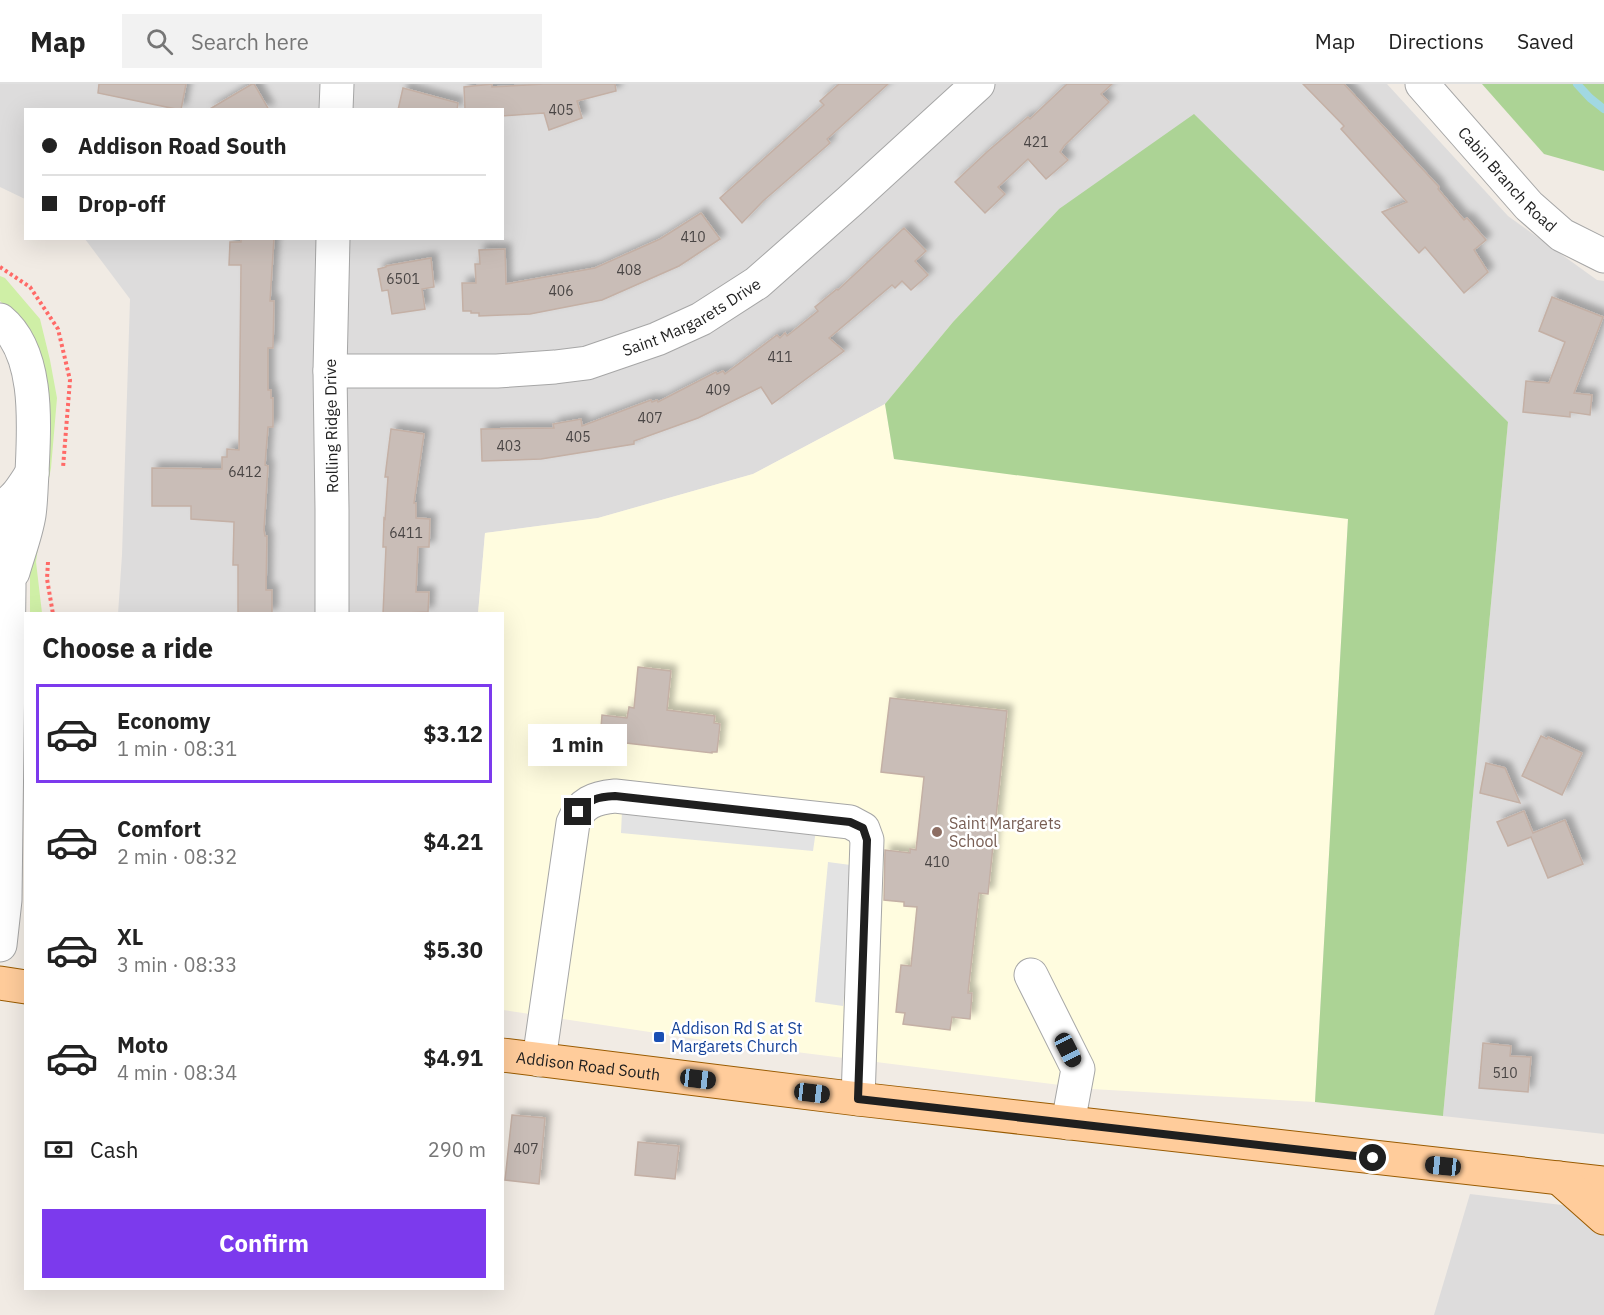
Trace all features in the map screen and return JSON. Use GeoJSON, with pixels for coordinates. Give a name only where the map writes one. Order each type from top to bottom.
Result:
{"type":"FeatureCollection","features":[{"type":"Feature","properties":{"kind":"main road"},"geometry":{"type":"LineString","coordinates":[[0,983],[24,987]]}},
{"type":"Feature","properties":{"kind":"main road","name":"Addison Road South"},"geometry":{"type":"LineString","coordinates":[[504,1055],[858,1099],[1604,1183]]}},
{"type":"Feature","properties":{"kind":"main road"},"geometry":{"type":"LineString","coordinates":[[1559,1178],[1604,1218]]}},
{"type":"Feature","properties":{"kind":"street"},"geometry":{"type":"LineString","coordinates":[[336,108],[337,84]]}},
{"type":"Feature","properties":{"kind":"street","name":"Saint Margarets Drive"},"geometry":{"type":"LineString","coordinates":[[330,371],[497,370],[555,367],[587,363],[657,339],[701,319],[757,283],[978,84]]}},
{"type":"Feature","properties":{"kind":"street","name":"Cabin Branch Road"},"geometry":{"type":"LineString","coordinates":[[1422,84],[1529,206],[1562,235],[1604,256]]}},
{"type":"Feature","properties":{"kind":"street","name":"Rolling Ridge Drive"},"geometry":{"type":"LineString","coordinates":[[332,612],[330,371],[333,240]]}},
{"type":"Feature","properties":{"kind":"street"},"geometry":{"type":"LineString","coordinates":[[0,320],[15,337],[24,359],[30,382],[35,425],[29,516],[9,586]]}},
{"type":"Feature","properties":{"kind":"street"},"geometry":{"type":"LineString","coordinates":[[0,507],[18,495],[32,473]]}},
{"type":"Feature","properties":{"kind":"street"},"geometry":{"type":"LineString","coordinates":[[0,531],[8,549],[9,586],[4,660],[5,900],[0,945]]}},
{"type":"Feature","properties":{"kind":"street"},"geometry":{"type":"LineString","coordinates":[[539,1060],[573,823],[578,812],[589,801],[600,797],[615,796],[850,822],[863,828],[867,840],[858,1099]]}},
{"type":"Feature","properties":{"kind":"street"},"geometry":{"type":"LineString","coordinates":[[1031,975],[1078,1068],[1068,1123]]}},
{"type":"Feature","properties":{"kind":"shaded area"},"geometry":{"type":"Polygon","coordinates":[[[0,84],[1387,84],[1508,216],[1597,280],[1604,281],[1604,1134],[1443,1116],[1508,422],[1059,209],[953,322],[885,404],[753,474],[598,518],[485,533],[478,612],[118,612],[130,299],[86,240],[504,240],[504,108],[24,108],[24,199],[0,187],[0,84]]]}},
{"type":"Feature","properties":{"kind":"shaded area"},"geometry":{"type":"Polygon","coordinates":[[[885,404],[894,459],[1348,518],[1315,1102],[1092,1089],[723,1043],[504,1010],[504,612],[478,612],[485,533],[598,518],[753,474],[885,404]]]}},
{"type":"Feature","properties":{"kind":"shaded area"},"geometry":{"type":"Polygon","coordinates":[[[622,811],[816,830],[813,851],[621,833],[622,811]]]}},
{"type":"Feature","properties":{"kind":"shaded area"},"geometry":{"type":"Polygon","coordinates":[[[828,862],[858,866],[843,1006],[815,1002],[828,862]]]}},
{"type":"Feature","properties":{"kind":"shaded area"},"geometry":{"type":"Polygon","coordinates":[[[1470,1194],[1604,1210],[1604,1315],[1434,1315],[1470,1194]]]}},
{"type":"Feature","properties":{"kind":"green space"},"geometry":{"type":"Polygon","coordinates":[[[1482,84],[1604,84],[1604,171],[1544,154],[1482,84]]]}},
{"type":"Feature","properties":{"kind":"green space"},"geometry":{"type":"Polygon","coordinates":[[[1194,114],[1508,422],[1443,1116],[1315,1102],[1348,519],[894,459],[885,404],[953,322],[1059,209],[1194,114]]]}},
{"type":"Feature","properties":{"kind":"green space"},"geometry":{"type":"Polygon","coordinates":[[[0,276],[5,278],[40,319],[57,398],[51,468],[36,562],[42,612],[30,612],[30,538],[20,321],[0,301],[0,276]]]}},
{"type":"Feature","properties":{"kind":"building"},"geometry":{"type":"Polygon","coordinates":[[[99,84],[186,84],[181,108],[98,93],[99,84]]]}},
{"type":"Feature","properties":{"kind":"building"},"geometry":{"type":"Polygon","coordinates":[[[254,84],[268,108],[211,108],[254,84]]]}},
{"type":"Feature","properties":{"kind":"building"},"geometry":{"type":"Polygon","coordinates":[[[492,84],[492,87],[615,84],[616,91],[577,101],[582,118],[549,130],[544,113],[504,116],[504,108],[465,108],[464,87],[492,84]]]}},
{"type":"Feature","properties":{"kind":"building"},"geometry":{"type":"Polygon","coordinates":[[[839,84],[888,84],[827,139],[830,143],[763,201],[742,223],[720,198],[824,105],[820,101],[839,84]]]}},
{"type":"Feature","properties":{"kind":"building"},"geometry":{"type":"Polygon","coordinates":[[[1067,84],[1112,84],[1101,94],[1109,102],[1064,146],[1060,152],[1068,160],[1046,179],[1028,159],[998,187],[1005,194],[985,213],[955,182],[1028,117],[1030,119],[1067,84]]]}},
{"type":"Feature","properties":{"kind":"building"},"geometry":{"type":"Polygon","coordinates":[[[1303,84],[1344,84],[1439,187],[1438,189],[1464,220],[1467,218],[1486,240],[1474,250],[1488,272],[1464,293],[1425,247],[1419,253],[1382,212],[1407,202],[1341,129],[1344,126],[1303,84]]]}},
{"type":"Feature","properties":{"kind":"building"},"geometry":{"type":"Polygon","coordinates":[[[403,88],[458,103],[457,108],[398,108],[403,88]]]}},
{"type":"Feature","properties":{"kind":"building"},"geometry":{"type":"Polygon","coordinates":[[[701,213],[720,239],[679,266],[602,300],[530,314],[479,316],[479,313],[463,311],[462,283],[476,283],[475,264],[480,264],[479,250],[505,249],[506,284],[595,268],[660,239],[701,213]]]}},
{"type":"Feature","properties":{"kind":"building"},"geometry":{"type":"Polygon","coordinates":[[[904,228],[926,251],[915,261],[928,275],[911,290],[902,281],[895,288],[892,285],[829,338],[844,351],[772,404],[761,387],[698,418],[634,441],[634,444],[541,459],[482,461],[481,429],[554,428],[553,424],[581,419],[582,426],[651,400],[658,402],[716,372],[717,374],[723,371],[725,374],[777,335],[780,338],[785,333],[787,336],[818,311],[815,307],[838,290],[904,228]]]}},
{"type":"Feature","properties":{"kind":"building"},"geometry":{"type":"Polygon","coordinates":[[[241,240],[274,240],[270,301],[274,301],[273,348],[268,348],[268,390],[271,390],[271,398],[273,398],[273,427],[268,427],[264,530],[267,536],[266,590],[272,590],[272,612],[238,612],[238,565],[233,565],[234,522],[191,519],[191,506],[152,506],[152,468],[222,469],[222,457],[227,457],[227,449],[239,450],[241,265],[229,265],[230,242],[241,242],[241,240]]]}},
{"type":"Feature","properties":{"kind":"building"},"geometry":{"type":"Polygon","coordinates":[[[431,258],[434,287],[422,289],[425,309],[392,314],[388,290],[382,291],[378,269],[431,258]]]}},
{"type":"Feature","properties":{"kind":"building"},"geometry":{"type":"Polygon","coordinates":[[[1552,297],[1603,317],[1574,393],[1592,395],[1590,415],[1570,412],[1570,417],[1523,412],[1526,381],[1549,383],[1565,342],[1539,331],[1552,297]]]}},
{"type":"Feature","properties":{"kind":"building"},"geometry":{"type":"Polygon","coordinates":[[[391,429],[424,434],[414,503],[416,503],[416,518],[430,519],[429,547],[418,547],[416,592],[429,592],[428,612],[383,612],[386,547],[383,547],[384,518],[388,477],[385,477],[391,429]]]}},
{"type":"Feature","properties":{"kind":"building"},"geometry":{"type":"Polygon","coordinates":[[[638,667],[671,671],[667,710],[715,716],[714,723],[720,724],[717,752],[600,740],[602,715],[627,718],[629,707],[634,708],[638,667]]]}},
{"type":"Feature","properties":{"kind":"building"},"geometry":{"type":"Polygon","coordinates":[[[890,698],[1007,711],[988,894],[979,893],[968,993],[972,993],[970,1019],[952,1017],[950,1030],[903,1024],[905,1013],[896,1012],[901,965],[911,966],[917,907],[904,906],[904,902],[884,900],[885,850],[910,853],[910,849],[916,850],[924,777],[881,772],[890,698]]]}},
{"type":"Feature","properties":{"kind":"building"},"geometry":{"type":"Polygon","coordinates":[[[1541,736],[1582,753],[1562,795],[1522,776],[1541,736]]]}},
{"type":"Feature","properties":{"kind":"building"},"geometry":{"type":"Polygon","coordinates":[[[1486,763],[1505,768],[1520,803],[1480,793],[1486,763]]]}},
{"type":"Feature","properties":{"kind":"building"},"geometry":{"type":"Polygon","coordinates":[[[1524,811],[1533,833],[1565,820],[1583,864],[1548,878],[1531,837],[1508,846],[1497,822],[1524,811]]]}},
{"type":"Feature","properties":{"kind":"building"},"geometry":{"type":"Polygon","coordinates":[[[1483,1043],[1511,1046],[1510,1056],[1531,1057],[1528,1092],[1479,1088],[1483,1043]]]}},
{"type":"Feature","properties":{"kind":"building"},"geometry":{"type":"Polygon","coordinates":[[[512,1115],[545,1118],[539,1184],[505,1180],[512,1115]]]}},
{"type":"Feature","properties":{"kind":"building"},"geometry":{"type":"Polygon","coordinates":[[[638,1142],[679,1146],[675,1179],[635,1175],[638,1142]]]}},
{"type":"Feature","properties":{"kind":"waterway"},"geometry":{"type":"LineString","coordinates":[[1577,84],[1604,109]]}},
{"type":"Feature","properties":{"kind":"place","name":"Saint Margarets School"},"geometry":{"type":"Point","coordinates":[937,832]}},
{"type":"Feature","properties":{"kind":"place","name":"Addison Rd S at St Margarets Church"},"geometry":{"type":"Point","coordinates":[659,1037]}},
{"type":"Feature","properties":{"kind":"route"},"geometry":{"type":"LineString","coordinates":[[578,812],[589,801],[600,797],[615,796],[850,822],[863,828],[867,840],[858,1099],[1373,1158]]}}]}
